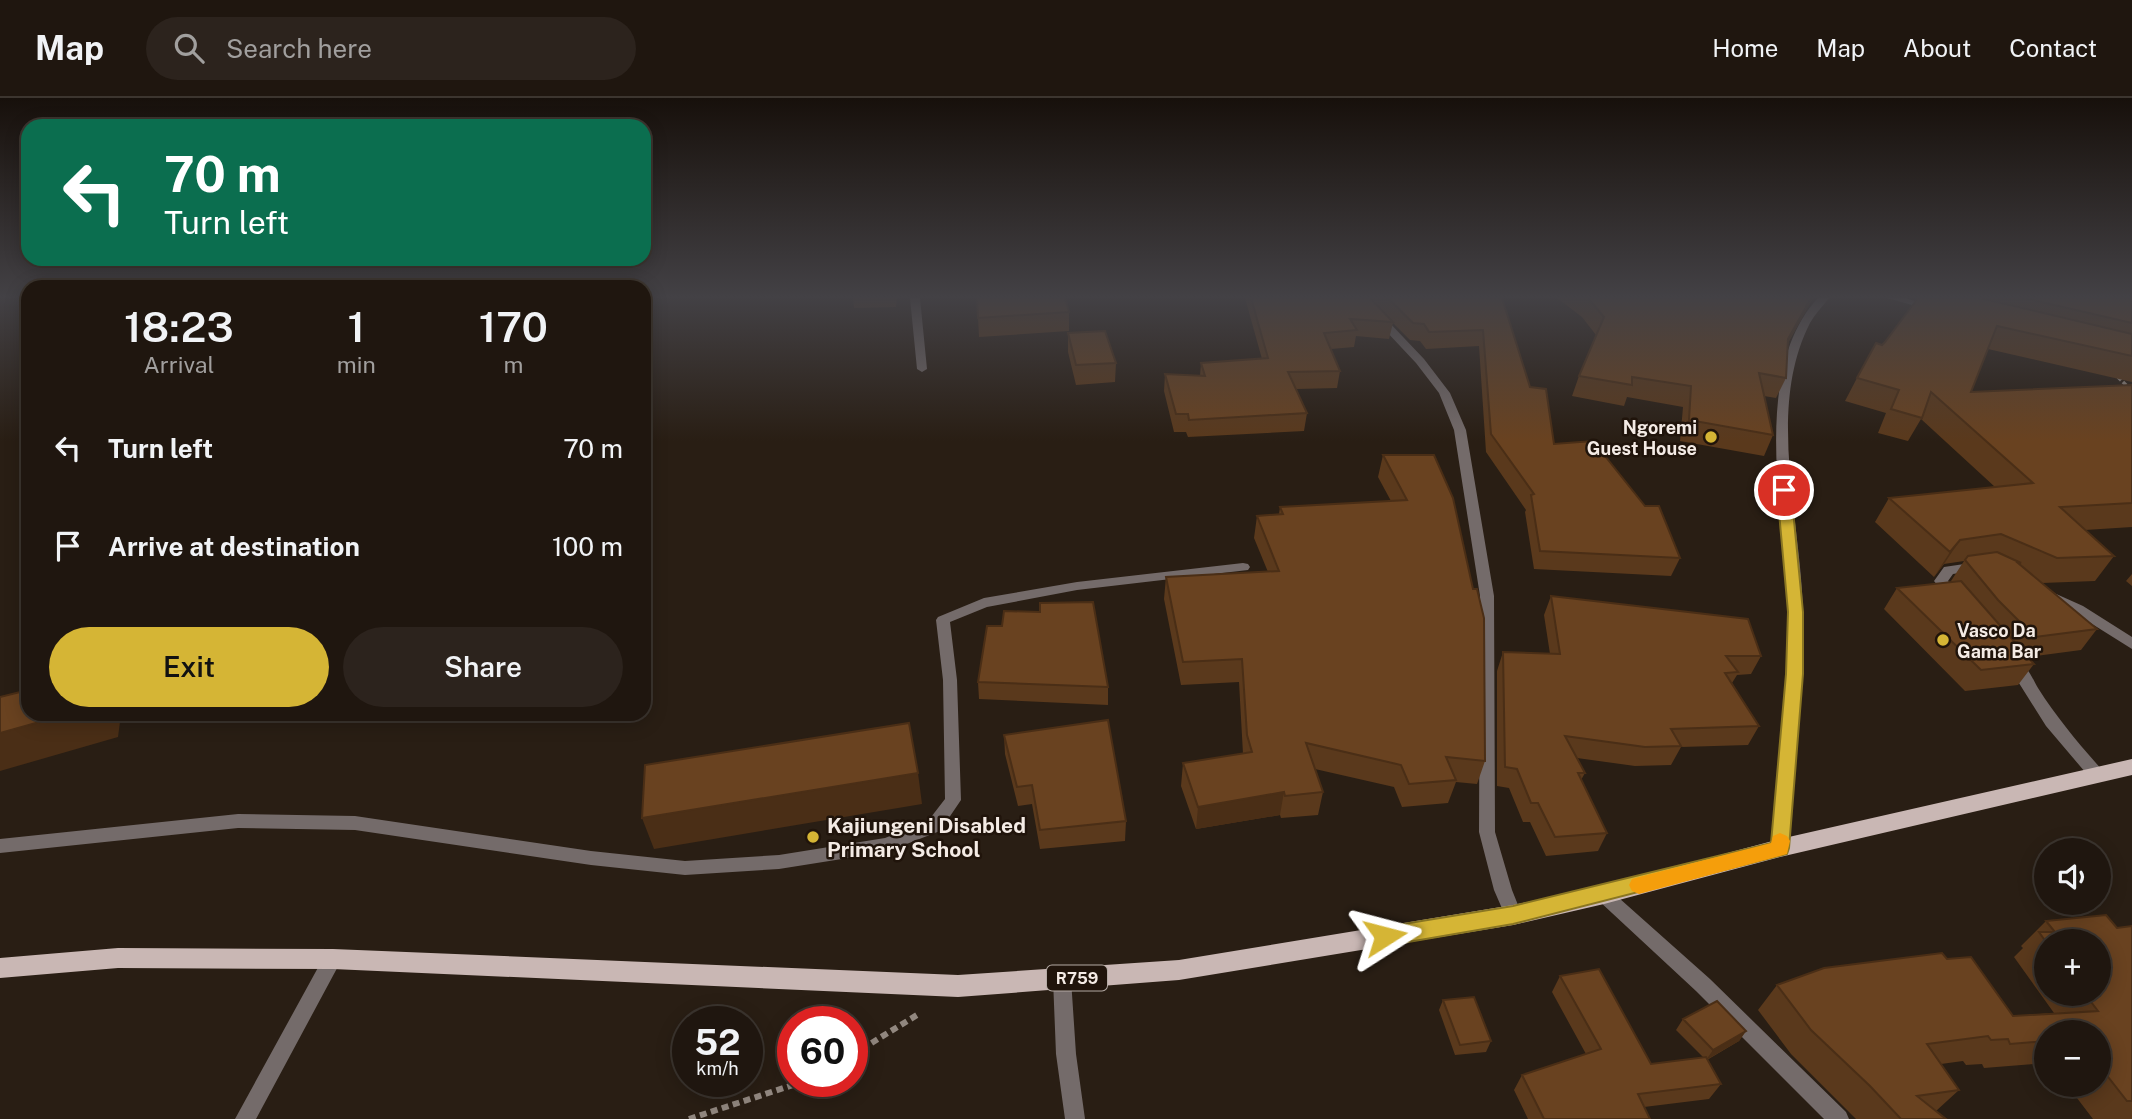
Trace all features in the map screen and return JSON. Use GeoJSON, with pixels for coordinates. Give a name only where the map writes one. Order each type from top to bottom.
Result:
{"type":"FeatureCollection","features":[{"type":"Feature","properties":{"kind":"main road","name":"R759"},"geometry":{"type":"LineString","coordinates":[[0,968],[118,958],[333,959],[958,986],[1179,970],[1513,915],[1604,895],[1780,848],[2132,766]]}},
{"type":"Feature","properties":{"kind":"street"},"geometry":{"type":"LineString","coordinates":[[920,346],[922,369]]}},
{"type":"Feature","properties":{"kind":"street"},"geometry":{"type":"LineString","coordinates":[[1405,346],[1444,393],[1460,430],[1487,596],[1487,832],[1513,915]]}},
{"type":"Feature","properties":{"kind":"street"},"geometry":{"type":"LineString","coordinates":[[1780,848],[1794,674],[1796,612],[1781,463],[1787,378],[1796,346]]}},
{"type":"Feature","properties":{"kind":"street"},"geometry":{"type":"LineString","coordinates":[[1962,608],[1941,581],[1949,570],[1985,565],[1995,570]]}},
{"type":"Feature","properties":{"kind":"street"},"geometry":{"type":"LineString","coordinates":[[0,846],[239,821],[355,822],[591,858],[684,867],[779,862],[886,845],[934,827],[953,800],[950,680],[943,620],[984,603],[1077,586],[1243,567]]}},
{"type":"Feature","properties":{"kind":"street"},"geometry":{"type":"LineString","coordinates":[[2040,592],[2078,609],[2132,644]]}},
{"type":"Feature","properties":{"kind":"street"},"geometry":{"type":"LineString","coordinates":[[2003,653],[2021,672],[2051,722],[2097,775]]}},
{"type":"Feature","properties":{"kind":"street"},"geometry":{"type":"LineString","coordinates":[[1604,895],[1703,985],[1839,1119]]}},
{"type":"Feature","properties":{"kind":"street"},"geometry":{"type":"LineString","coordinates":[[245,1119],[333,959]]}},
{"type":"Feature","properties":{"kind":"street"},"geometry":{"type":"LineString","coordinates":[[1062,979],[1066,1054],[1075,1119]]}},
{"type":"Feature","properties":{"kind":"path"},"geometry":{"type":"LineString","coordinates":[[2113,372],[2132,391]]}},
{"type":"Feature","properties":{"kind":"path"},"geometry":{"type":"LineString","coordinates":[[868,1046],[958,986]]}},
{"type":"Feature","properties":{"kind":"path"},"geometry":{"type":"LineString","coordinates":[[690,1119],[777,1090]]}},
{"type":"Feature","properties":{"kind":"building"},"geometry":{"type":"Polygon","coordinates":[[[1071,346],[1110,346],[1116,363],[1076,365],[1071,346]]]}},
{"type":"Feature","properties":{"kind":"building"},"geometry":{"type":"Polygon","coordinates":[[[1264,346],[1329,346],[1340,371],[1288,372],[1307,413],[1189,420],[1188,414],[1176,414],[1165,374],[1205,376],[1201,363],[1268,358],[1264,346]]]}},
{"type":"Feature","properties":{"kind":"building"},"geometry":{"type":"Polygon","coordinates":[[[1484,346],[1517,346],[1530,387],[1546,389],[1554,444],[1593,441],[1645,506],[1659,506],[1680,558],[1540,551],[1531,495],[1534,494],[1491,434],[1484,346]]]}},
{"type":"Feature","properties":{"kind":"building"},"geometry":{"type":"Polygon","coordinates":[[[1592,346],[1788,346],[1786,378],[1759,373],[1773,435],[1689,420],[1691,386],[1632,377],[1632,385],[1579,376],[1592,346]]]}},
{"type":"Feature","properties":{"kind":"building"},"geometry":{"type":"Polygon","coordinates":[[[1875,346],[1989,346],[1971,392],[2132,385],[2132,503],[2060,507],[2114,556],[2057,558],[2001,534],[1960,540],[1950,552],[1889,498],[2033,483],[1931,392],[1922,418],[1891,409],[1899,390],[1857,378],[1875,346]]]}},
{"type":"Feature","properties":{"kind":"building"},"geometry":{"type":"Polygon","coordinates":[[[2085,346],[2132,346],[2132,356],[2085,346]]]}},
{"type":"Feature","properties":{"kind":"building"},"geometry":{"type":"Polygon","coordinates":[[[1383,455],[1434,455],[1453,498],[1473,589],[1477,589],[1484,618],[1485,761],[1446,757],[1456,780],[1409,784],[1401,765],[1306,743],[1323,792],[1285,796],[1284,792],[1198,807],[1183,763],[1252,752],[1247,735],[1242,659],[1183,662],[1166,577],[1279,571],[1257,516],[1283,514],[1280,507],[1407,500],[1383,455]]]}},
{"type":"Feature","properties":{"kind":"building"},"geometry":{"type":"Polygon","coordinates":[[[1997,552],[2021,563],[2018,563],[2097,629],[2035,637],[1998,600],[1965,560],[1968,556],[1997,552]]]}},
{"type":"Feature","properties":{"kind":"building"},"geometry":{"type":"Polygon","coordinates":[[[1961,581],[2034,664],[1981,670],[1897,588],[1961,581]]]}},
{"type":"Feature","properties":{"kind":"building"},"geometry":{"type":"Polygon","coordinates":[[[1551,596],[1748,619],[1761,656],[1726,656],[1738,672],[1725,673],[1759,726],[1671,729],[1681,746],[1645,747],[1565,736],[1585,773],[1578,773],[1607,833],[1555,837],[1538,803],[1531,803],[1517,769],[1505,767],[1503,652],[1560,654],[1551,596]]]}},
{"type":"Feature","properties":{"kind":"building"},"geometry":{"type":"Polygon","coordinates":[[[1093,602],[1108,687],[978,682],[987,626],[1002,626],[1004,611],[1040,612],[1040,603],[1093,602]]]}},
{"type":"Feature","properties":{"kind":"building"},"geometry":{"type":"Polygon","coordinates":[[[21,692],[21,721],[43,721],[0,733],[0,697],[21,692]]]}},
{"type":"Feature","properties":{"kind":"building"},"geometry":{"type":"Polygon","coordinates":[[[1108,720],[1126,821],[1040,830],[1032,785],[1017,787],[1004,735],[1108,720]]]}},
{"type":"Feature","properties":{"kind":"building"},"geometry":{"type":"Polygon","coordinates":[[[909,723],[918,773],[642,818],[645,765],[909,723]]]}},
{"type":"Feature","properties":{"kind":"building"},"geometry":{"type":"Polygon","coordinates":[[[2106,915],[2117,928],[2132,926],[2132,1101],[2127,1101],[2111,1081],[2111,1020],[2034,1020],[2034,1042],[2010,1044],[2008,1039],[1991,1040],[1988,1036],[1927,1044],[1959,1090],[1917,1096],[1946,1119],[1901,1119],[1811,1030],[1777,985],[1824,968],[1942,953],[1947,959],[1971,957],[2013,1016],[2098,1011],[2094,1006],[2111,1006],[2111,929],[2053,929],[2046,921],[2106,915]]]}},
{"type":"Feature","properties":{"kind":"building"},"geometry":{"type":"Polygon","coordinates":[[[1599,969],[1651,1064],[1706,1057],[1721,1084],[1638,1094],[1650,1119],[1544,1119],[1522,1075],[1601,1049],[1560,976],[1599,969]]]}},
{"type":"Feature","properties":{"kind":"building"},"geometry":{"type":"Polygon","coordinates":[[[1474,997],[1491,1041],[1460,1045],[1443,1000],[1474,997]]]}},
{"type":"Feature","properties":{"kind":"building"},"geometry":{"type":"Polygon","coordinates":[[[1717,1001],[1746,1031],[1713,1050],[1683,1019],[1717,1001]]]}},
{"type":"Feature","properties":{"kind":"slow traffic"},"geometry":{"type":"LineString","coordinates":[[1639,885],[1780,848],[1780,841]]}},
{"type":"Feature","properties":{"kind":"place","name":"Ngoremi Guest House"},"geometry":{"type":"Point","coordinates":[1711,437]}},
{"type":"Feature","properties":{"kind":"place","name":"Vasco Da Gama Bar"},"geometry":{"type":"Point","coordinates":[1943,640]}},
{"type":"Feature","properties":{"kind":"place","name":"Kajiungeni Disabled Primary School"},"geometry":{"type":"Point","coordinates":[813,837]}},
{"type":"Feature","properties":{"kind":"route"},"geometry":{"type":"LineString","coordinates":[[1385,936],[1513,915],[1604,895],[1780,848],[1794,674],[1796,612],[1784,490]]}}]}
